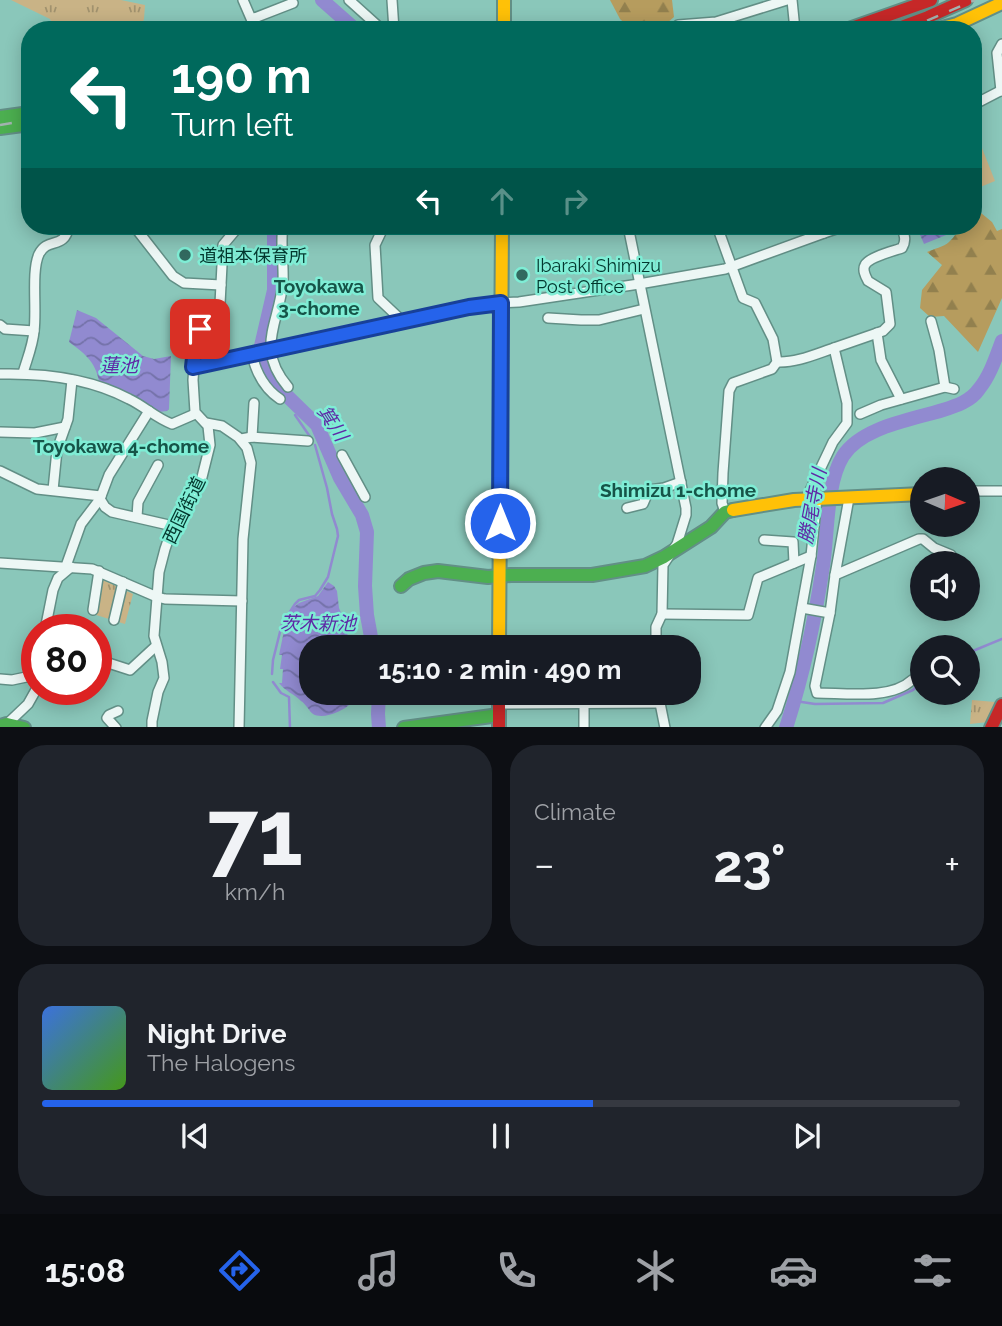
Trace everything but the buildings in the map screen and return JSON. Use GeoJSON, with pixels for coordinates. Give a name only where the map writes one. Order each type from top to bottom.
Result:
{"type":"FeatureCollection","features":[{"type":"Feature","properties":{"kind":"main road"},"geometry":{"type":"LineString","coordinates":[[504,0],[504,21]]}},
{"type":"Feature","properties":{"kind":"main road"},"geometry":{"type":"LineString","coordinates":[[870,21],[931,0]]}},
{"type":"Feature","properties":{"kind":"main road"},"geometry":{"type":"LineString","coordinates":[[948,21],[993,0]]}},
{"type":"Feature","properties":{"kind":"main road"},"geometry":{"type":"LineString","coordinates":[[915,21],[960,2]]}},
{"type":"Feature","properties":{"kind":"main road"},"geometry":{"type":"LineString","coordinates":[[963,21],[1002,3]]}},
{"type":"Feature","properties":{"kind":"main road"},"geometry":{"type":"LineString","coordinates":[[982,21],[1002,11]]}},
{"type":"Feature","properties":{"kind":"main road"},"geometry":{"type":"LineString","coordinates":[[0,117],[21,114]]}},
{"type":"Feature","properties":{"kind":"main road"},"geometry":{"type":"LineString","coordinates":[[0,128],[21,125]]}},
{"type":"Feature","properties":{"kind":"main road"},"geometry":{"type":"LineString","coordinates":[[499,635],[502,235]]}},
{"type":"Feature","properties":{"kind":"main road"},"geometry":{"type":"LineString","coordinates":[[193,367],[501,303]]}},
{"type":"Feature","properties":{"kind":"main road"},"geometry":{"type":"LineString","coordinates":[[401,586],[409,579],[438,571],[488,577],[592,575],[645,566],[711,527],[725,512],[811,499],[910,495]]}},
{"type":"Feature","properties":{"kind":"main road"},"geometry":{"type":"LineString","coordinates":[[991,727],[1002,705]]}},
{"type":"Feature","properties":{"kind":"main road"},"geometry":{"type":"LineString","coordinates":[[404,727],[499,710]]}},
{"type":"Feature","properties":{"kind":"main road"},"geometry":{"type":"LineString","coordinates":[[3,725],[24,727]]}},
{"type":"Feature","properties":{"kind":"street"},"geometry":{"type":"LineString","coordinates":[[243,0],[252,19],[293,2]]}},
{"type":"Feature","properties":{"kind":"street"},"geometry":{"type":"LineString","coordinates":[[349,0],[372,21]]}},
{"type":"Feature","properties":{"kind":"street"},"geometry":{"type":"LineString","coordinates":[[392,0],[393,21]]}},
{"type":"Feature","properties":{"kind":"street"},"geometry":{"type":"LineString","coordinates":[[730,21],[789,0],[793,21]]}},
{"type":"Feature","properties":{"kind":"street"},"geometry":{"type":"LineString","coordinates":[[982,101],[1002,91],[998,53],[1002,44]]}},
{"type":"Feature","properties":{"kind":"street"},"geometry":{"type":"LineString","coordinates":[[23,373],[34,331],[35,274],[39,254],[47,245],[61,241],[66,235]]}},
{"type":"Feature","properties":{"kind":"street"},"geometry":{"type":"LineString","coordinates":[[141,235],[173,276],[184,283],[221,285]]}},
{"type":"Feature","properties":{"kind":"street"},"geometry":{"type":"LineString","coordinates":[[231,235],[223,245],[220,304],[197,336],[193,390],[195,414],[206,423],[222,426],[240,439],[247,448],[252,465],[243,539],[239,727]]}},
{"type":"Feature","properties":{"kind":"street"},"geometry":{"type":"LineString","coordinates":[[280,399],[261,378],[262,352],[271,337],[283,281],[283,235]]}},
{"type":"Feature","properties":{"kind":"street"},"geometry":{"type":"LineString","coordinates":[[380,235],[375,245],[378,298],[400,322]]}},
{"type":"Feature","properties":{"kind":"street"},"geometry":{"type":"LineString","coordinates":[[630,235],[681,482],[685,515],[677,544],[663,565],[662,614],[656,627],[656,635]]}},
{"type":"Feature","properties":{"kind":"street"},"geometry":{"type":"LineString","coordinates":[[720,235],[743,298],[755,303],[773,340],[777,362],[772,369],[733,383],[730,391],[723,473],[722,503],[725,512]]}},
{"type":"Feature","properties":{"kind":"street"},"geometry":{"type":"LineString","coordinates":[[501,303],[716,271],[755,259],[809,235]]}},
{"type":"Feature","properties":{"kind":"street"},"geometry":{"type":"LineString","coordinates":[[777,362],[803,358],[883,331],[890,324],[886,292],[868,281],[864,267],[871,259],[902,248],[905,244],[904,235]]}},
{"type":"Feature","properties":{"kind":"street"},"geometry":{"type":"LineString","coordinates":[[548,318],[599,320],[644,309]]}},
{"type":"Feature","properties":{"kind":"street"},"geometry":{"type":"LineString","coordinates":[[860,414],[901,399],[949,388],[932,321]]}},
{"type":"Feature","properties":{"kind":"street"},"geometry":{"type":"LineString","coordinates":[[0,325],[5,329],[34,331]]}},
{"type":"Feature","properties":{"kind":"street"},"geometry":{"type":"LineString","coordinates":[[877,333],[881,360],[901,399]]}},
{"type":"Feature","properties":{"kind":"street"},"geometry":{"type":"LineString","coordinates":[[765,727],[777,711],[790,672],[811,555],[811,499],[833,442],[847,423],[846,403],[834,348]]}},
{"type":"Feature","properties":{"kind":"street"},"geometry":{"type":"LineString","coordinates":[[262,352],[288,387]]}},
{"type":"Feature","properties":{"kind":"street"},"geometry":{"type":"LineString","coordinates":[[0,374],[46,375],[97,385],[129,399],[172,424],[195,414]]}},
{"type":"Feature","properties":{"kind":"street"},"geometry":{"type":"LineString","coordinates":[[53,490],[58,450],[68,419],[72,380]]}},
{"type":"Feature","properties":{"kind":"street"},"geometry":{"type":"LineString","coordinates":[[252,437],[254,403]]}},
{"type":"Feature","properties":{"kind":"street"},"geometry":{"type":"LineString","coordinates":[[48,614],[53,590],[58,578],[69,567],[81,524],[101,498],[109,475],[149,411]]}},
{"type":"Feature","properties":{"kind":"street","name":"西国街道"},"geometry":{"type":"LineString","coordinates":[[152,727],[158,692],[164,678],[154,636],[159,572],[173,526],[199,486],[203,475],[210,442],[206,423]]}},
{"type":"Feature","properties":{"kind":"street"},"geometry":{"type":"LineString","coordinates":[[0,432],[35,433],[65,427]]}},
{"type":"Feature","properties":{"kind":"street"},"geometry":{"type":"LineString","coordinates":[[240,439],[252,437],[308,441]]}},
{"type":"Feature","properties":{"kind":"street"},"geometry":{"type":"LineString","coordinates":[[342,454],[365,496]]}},
{"type":"Feature","properties":{"kind":"street"},"geometry":{"type":"LineString","coordinates":[[137,517],[138,502],[158,465]]}},
{"type":"Feature","properties":{"kind":"street"},"geometry":{"type":"LineString","coordinates":[[0,471],[37,489],[101,498]]}},
{"type":"Feature","properties":{"kind":"street"},"geometry":{"type":"LineString","coordinates":[[627,509],[643,504],[649,490],[681,482]]}},
{"type":"Feature","properties":{"kind":"street"},"geometry":{"type":"LineString","coordinates":[[980,491],[1002,491]]}},
{"type":"Feature","properties":{"kind":"street"},"geometry":{"type":"LineString","coordinates":[[101,498],[105,507],[112,512],[173,526]]}},
{"type":"Feature","properties":{"kind":"street"},"geometry":{"type":"LineString","coordinates":[[849,498],[815,687],[817,693],[879,694],[910,682]]}},
{"type":"Feature","properties":{"kind":"street"},"geometry":{"type":"LineString","coordinates":[[835,575],[919,539],[941,551]]}},
{"type":"Feature","properties":{"kind":"street"},"geometry":{"type":"LineString","coordinates":[[764,540],[793,542],[794,562]]}},
{"type":"Feature","properties":{"kind":"street"},"geometry":{"type":"LineString","coordinates":[[662,614],[748,615],[758,578],[811,555]]}},
{"type":"Feature","properties":{"kind":"street"},"geometry":{"type":"LineString","coordinates":[[0,564],[92,569],[166,599],[242,601]]}},
{"type":"Feature","properties":{"kind":"street"},"geometry":{"type":"LineString","coordinates":[[93,610],[99,571]]}},
{"type":"Feature","properties":{"kind":"street"},"geometry":{"type":"LineString","coordinates":[[114,620],[123,582]]}},
{"type":"Feature","properties":{"kind":"street"},"geometry":{"type":"LineString","coordinates":[[802,608],[830,613]]}},
{"type":"Feature","properties":{"kind":"street"},"geometry":{"type":"LineString","coordinates":[[112,664],[130,670],[156,646]]}},
{"type":"Feature","properties":{"kind":"street"},"geometry":{"type":"LineString","coordinates":[[0,679],[21,678]]}},
{"type":"Feature","properties":{"kind":"street"},"geometry":{"type":"LineString","coordinates":[[3,725],[27,705]]}},
{"type":"Feature","properties":{"kind":"street"},"geometry":{"type":"LineString","coordinates":[[499,710],[574,705]]}},
{"type":"Feature","properties":{"kind":"street"},"geometry":{"type":"LineString","coordinates":[[584,727],[589,705]]}},
{"type":"Feature","properties":{"kind":"street"},"geometry":{"type":"LineString","coordinates":[[660,705],[665,727]]}},
{"type":"Feature","properties":{"kind":"street"},"geometry":{"type":"LineString","coordinates":[[116,727],[107,718],[118,711]]}},
{"type":"Feature","properties":{"kind":"green space"},"geometry":{"type":"Polygon","coordinates":[[[11,0],[121,0],[145,5],[143,21],[50,19],[11,0]]]}},
{"type":"Feature","properties":{"kind":"green space"},"geometry":{"type":"Polygon","coordinates":[[[610,0],[672,0],[674,17],[669,21],[620,19],[610,0]]]}},
{"type":"Feature","properties":{"kind":"green space"},"geometry":{"type":"Polygon","coordinates":[[[982,148],[995,181],[982,186],[982,148]]]}},
{"type":"Feature","properties":{"kind":"green space"},"geometry":{"type":"Polygon","coordinates":[[[982,214],[992,222],[997,231],[1002,229],[1002,298],[978,352],[944,316],[930,317],[920,308],[922,290],[942,265],[927,252],[947,244],[956,235],[982,235],[982,214]]]}},
{"type":"Feature","properties":{"kind":"green space"},"geometry":{"type":"Polygon","coordinates":[[[103,580],[133,594],[125,624],[112,620],[112,614],[93,614],[99,584],[103,580]]]}},
{"type":"Feature","properties":{"kind":"green space"},"geometry":{"type":"Polygon","coordinates":[[[980,701],[995,702],[994,712],[988,722],[970,724],[972,705],[980,705],[980,701]]]}},
{"type":"Feature","properties":{"kind":"water"},"geometry":{"type":"Polygon","coordinates":[[[920,235],[946,235],[924,244],[920,235]]]}},
{"type":"Feature","properties":{"kind":"water","name":"蓮池"},"geometry":{"type":"Polygon","coordinates":[[[77,310],[96,318],[143,356],[154,359],[171,356],[167,411],[158,412],[120,389],[99,381],[89,358],[69,342],[77,310]]]}},
{"type":"Feature","properties":{"kind":"water","name":"茨木新池"},"geometry":{"type":"Polygon","coordinates":[[[328,582],[334,586],[348,635],[299,635],[299,699],[279,683],[282,683],[283,669],[280,669],[282,655],[279,655],[285,626],[293,608],[318,596],[328,582]]]}},
{"type":"Feature","properties":{"kind":"water","name":"茨木新池"},"geometry":{"type":"Polygon","coordinates":[[[306,705],[349,705],[333,714],[313,714],[306,705]]]}},
{"type":"Feature","properties":{"kind":"waterway","name":"箕川"},"geometry":{"type":"LineString","coordinates":[[322,0],[346,21]]}},
{"type":"Feature","properties":{"kind":"waterway","name":"箕川"},"geometry":{"type":"LineString","coordinates":[[274,235],[274,290],[261,346],[263,359],[271,377],[282,391],[317,425],[340,478],[362,515],[367,532],[365,586],[371,635]]}},
{"type":"Feature","properties":{"kind":"waterway","name":"勝尾寺川"},"geometry":{"type":"LineString","coordinates":[[786,727],[812,627],[823,566],[833,480],[843,456],[851,446],[875,431],[953,407],[972,397],[986,378],[1002,341]]}},
{"type":"Feature","properties":{"kind":"waterway"},"geometry":{"type":"LineString","coordinates":[[295,415],[313,441]]}},
{"type":"Feature","properties":{"kind":"waterway"},"geometry":{"type":"LineString","coordinates":[[272,674],[282,624],[299,600],[315,596],[320,590],[328,577],[338,536],[315,445]]}},
{"type":"Feature","properties":{"kind":"waterway"},"geometry":{"type":"LineString","coordinates":[[980,648],[1002,639]]}},
{"type":"Feature","properties":{"kind":"waterway"},"geometry":{"type":"LineString","coordinates":[[273,682],[281,693],[289,697],[290,727]]}},
{"type":"Feature","properties":{"kind":"waterway"},"geometry":{"type":"LineString","coordinates":[[795,701],[815,704],[883,703],[910,691]]}},
{"type":"Feature","properties":{"kind":"waterway","name":"箕川"},"geometry":{"type":"LineString","coordinates":[[378,705],[379,727]]}},
{"type":"Feature","properties":{"kind":"railway"},"geometry":{"type":"LineString","coordinates":[[926,21],[975,0]]}},
{"type":"Feature","properties":{"kind":"railway"},"geometry":{"type":"LineString","coordinates":[[0,125],[21,122]]}},
{"type":"Feature","properties":{"kind":"traffic: fast"},"geometry":{"type":"LineString","coordinates":[[0,117],[21,114]]}},
{"type":"Feature","properties":{"kind":"traffic: fast"},"geometry":{"type":"LineString","coordinates":[[0,128],[21,125]]}},
{"type":"Feature","properties":{"kind":"traffic: fast"},"geometry":{"type":"LineString","coordinates":[[401,586],[409,579],[438,571],[488,577],[592,575],[645,566],[664,557],[711,527],[725,512],[733,510]]}},
{"type":"Feature","properties":{"kind":"traffic: fast"},"geometry":{"type":"LineString","coordinates":[[411,727],[499,715]]}},
{"type":"Feature","properties":{"kind":"traffic: fast"},"geometry":{"type":"LineString","coordinates":[[0,726],[7,724],[20,727]]}},
{"type":"Feature","properties":{"kind":"traffic: slow"},"geometry":{"type":"LineString","coordinates":[[504,0],[504,21]]}},
{"type":"Feature","properties":{"kind":"traffic: slow"},"geometry":{"type":"LineString","coordinates":[[963,21],[1002,3]]}},
{"type":"Feature","properties":{"kind":"traffic: slow"},"geometry":{"type":"LineString","coordinates":[[499,635],[502,235]]}},
{"type":"Feature","properties":{"kind":"traffic: slow"},"geometry":{"type":"LineString","coordinates":[[193,367],[469,307],[501,303]]}},
{"type":"Feature","properties":{"kind":"traffic: slow"},"geometry":{"type":"LineString","coordinates":[[733,510],[794,500],[910,495]]}},
{"type":"Feature","properties":{"kind":"traffic: jam"},"geometry":{"type":"LineString","coordinates":[[872,21],[931,0]]}},
{"type":"Feature","properties":{"kind":"traffic: jam"},"geometry":{"type":"LineString","coordinates":[[917,21],[966,0]]}},
{"type":"Feature","properties":{"kind":"traffic: jam"},"geometry":{"type":"LineString","coordinates":[[499,705],[499,727]]}},
{"type":"Feature","properties":{"kind":"traffic: jam"},"geometry":{"type":"LineString","coordinates":[[991,727],[1002,705]]}},
{"type":"Feature","properties":{"kind":"place","name":"道祖本保育所"},"geometry":{"type":"Point","coordinates":[185,255]}},
{"type":"Feature","properties":{"kind":"place","name":"Ibaraki Shimizu Post Office"},"geometry":{"type":"Point","coordinates":[522,275]}},
{"type":"Feature","properties":{"kind":"district","name":"Toyokawa 3-chome"},"geometry":{"type":"Point","coordinates":[319,297]}},
{"type":"Feature","properties":{"kind":"district","name":"Toyokawa 4-chome"},"geometry":{"type":"Point","coordinates":[121,446]}},
{"type":"Feature","properties":{"kind":"district","name":"Shimizu 1-chome"},"geometry":{"type":"Point","coordinates":[678,490]}},
{"type":"Feature","properties":{"kind":"route"},"geometry":{"type":"LineString","coordinates":[[200,329],[196,339],[193,367],[469,307],[501,303],[500,523]]}}]}
